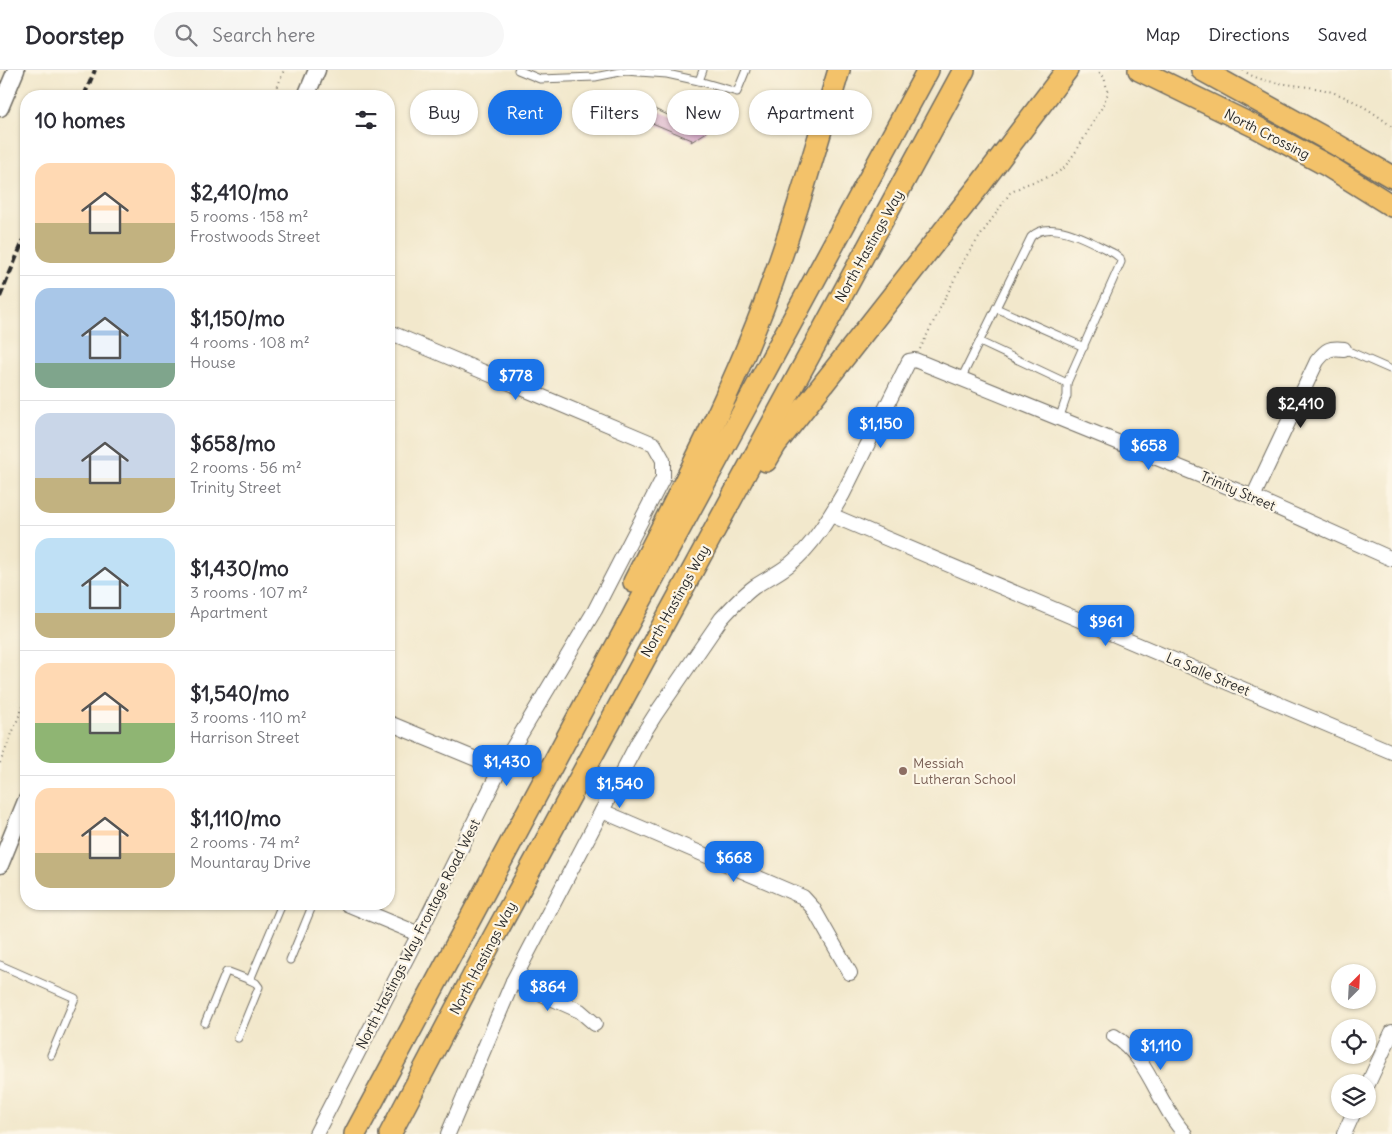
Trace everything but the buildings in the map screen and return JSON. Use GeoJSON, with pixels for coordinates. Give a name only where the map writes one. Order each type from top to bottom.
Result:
{"type":"FeatureCollection","features":[{"type":"Feature","properties":{"kind":"main road"},"geometry":{"type":"LineString","coordinates":[[464,928],[559,731],[728,392],[763,308],[794,221],[839,70]]}},
{"type":"Feature","properties":{"kind":"main road"},"geometry":{"type":"LineString","coordinates":[[355,1134],[712,466],[928,70]]}},
{"type":"Feature","properties":{"kind":"main road","name":"North Hastings Way"},"geometry":{"type":"LineString","coordinates":[[390,1134],[500,925],[964,70]]}},
{"type":"Feature","properties":{"kind":"main road"},"geometry":{"type":"LineString","coordinates":[[620,703],[776,444],[979,186],[1067,70]]}},
{"type":"Feature","properties":{"kind":"main road"},"geometry":{"type":"LineString","coordinates":[[1037,110],[1068,79],[1090,70]]}},
{"type":"Feature","properties":{"kind":"main road","name":"North Crossing"},"geometry":{"type":"LineString","coordinates":[[1139,70],[1256,127],[1328,166],[1392,206]]}},
{"type":"Feature","properties":{"kind":"main road","name":"North Crossing"},"geometry":{"type":"LineString","coordinates":[[1202,70],[1335,143],[1392,178]]}},
{"type":"Feature","properties":{"kind":"street"},"geometry":{"type":"LineString","coordinates":[[0,108],[16,70]]}},
{"type":"Feature","properties":{"kind":"street"},"geometry":{"type":"LineString","coordinates":[[309,90],[317,70]]}},
{"type":"Feature","properties":{"kind":"street","name":"North Hastings Way Frontage Road West"},"geometry":{"type":"LineString","coordinates":[[316,1134],[419,934],[500,769],[595,610],[663,478],[663,460],[654,444],[395,335]]}},
{"type":"Feature","properties":{"kind":"street"},"geometry":{"type":"LineString","coordinates":[[1253,497],[1317,361],[1326,351],[1335,348],[1344,349]]}},
{"type":"Feature","properties":{"kind":"street"},"geometry":{"type":"LineString","coordinates":[[448,1134],[513,981],[638,742],[721,620],[753,588],[790,564],[804,552],[831,515],[907,363],[915,360]]}},
{"type":"Feature","properties":{"kind":"street","name":"Trinity Street"},"geometry":{"type":"LineString","coordinates":[[915,360],[1253,497],[1392,559]]}},
{"type":"Feature","properties":{"kind":"street","name":"La Salle Street"},"geometry":{"type":"LineString","coordinates":[[831,515],[1392,752]]}},
{"type":"Feature","properties":{"kind":"street"},"geometry":{"type":"LineString","coordinates":[[395,725],[500,769]]}},
{"type":"Feature","properties":{"kind":"street"},"geometry":{"type":"LineString","coordinates":[[602,811],[803,896],[813,908],[850,973]]}},
{"type":"Feature","properties":{"kind":"street"},"geometry":{"type":"LineString","coordinates":[[0,865],[20,816]]}},
{"type":"Feature","properties":{"kind":"street"},"geometry":{"type":"LineString","coordinates":[[361,910],[419,934]]}},
{"type":"Feature","properties":{"kind":"street"},"geometry":{"type":"LineString","coordinates":[[513,981],[580,1011],[595,1024]]}},
{"type":"Feature","properties":{"kind":"street"},"geometry":{"type":"LineString","coordinates":[[1373,1074],[1392,1032]]}},
{"type":"Feature","properties":{"kind":"street"},"geometry":{"type":"LineString","coordinates":[[1114,1036],[1124,1042],[1135,1055],[1177,1132]]}},
{"type":"Feature","properties":{"kind":"street"},"geometry":{"type":"LineString","coordinates":[[1344,1134],[1352,1119]]}},
{"type":"Feature","properties":{"kind":"lane"},"geometry":{"type":"LineString","coordinates":[[518,70],[540,79],[595,77],[625,71],[668,72],[737,92],[746,70]]}},
{"type":"Feature","properties":{"kind":"lane"},"geometry":{"type":"LineString","coordinates":[[699,81],[703,70]]}},
{"type":"Feature","properties":{"kind":"lane"},"geometry":{"type":"LineString","coordinates":[[961,379],[1031,237],[1035,232],[1045,229],[1061,230],[1075,235],[1115,254],[1120,258],[1121,262],[1067,383],[1067,396],[1059,419]]}},
{"type":"Feature","properties":{"kind":"lane"},"geometry":{"type":"LineString","coordinates":[[996,308],[1084,347]]}},
{"type":"Feature","properties":{"kind":"lane"},"geometry":{"type":"LineString","coordinates":[[980,342],[1067,383]]}},
{"type":"Feature","properties":{"kind":"lane"},"geometry":{"type":"LineString","coordinates":[[1344,349],[1392,370]]}},
{"type":"Feature","properties":{"kind":"lane"},"geometry":{"type":"LineString","coordinates":[[250,980],[279,910]]}},
{"type":"Feature","properties":{"kind":"lane"},"geometry":{"type":"LineString","coordinates":[[290,960],[311,910]]}},
{"type":"Feature","properties":{"kind":"lane"},"geometry":{"type":"LineString","coordinates":[[0,965],[75,998],[51,1055]]}},
{"type":"Feature","properties":{"kind":"lane"},"geometry":{"type":"LineString","coordinates":[[205,1023],[226,972],[250,980],[256,983],[258,987],[238,1038]]}},
{"type":"Feature","properties":{"kind":"path"},"geometry":{"type":"LineString","coordinates":[[276,90],[284,70]]}},
{"type":"Feature","properties":{"kind":"path"},"geometry":{"type":"LineString","coordinates":[[915,360],[959,268],[1010,193],[1024,185],[1054,175],[1064,168],[1077,150],[1108,93],[1104,77],[1090,70]]}},
{"type":"Feature","properties":{"kind":"path"},"geometry":{"type":"LineString","coordinates":[[1243,70],[1253,78],[1327,90],[1351,100],[1392,127]]}},
{"type":"Feature","properties":{"kind":"path"},"geometry":{"type":"LineString","coordinates":[[0,763],[20,714]]}},
{"type":"Feature","properties":{"kind":"railway"},"geometry":{"type":"LineString","coordinates":[[87,90],[95,70]]}},
{"type":"Feature","properties":{"kind":"railway"},"geometry":{"type":"LineString","coordinates":[[0,297],[20,249]]}},
{"type":"Feature","properties":{"kind":"place","name":"Messiah Lutheran School"},"geometry":{"type":"Point","coordinates":[903,771]}}]}
